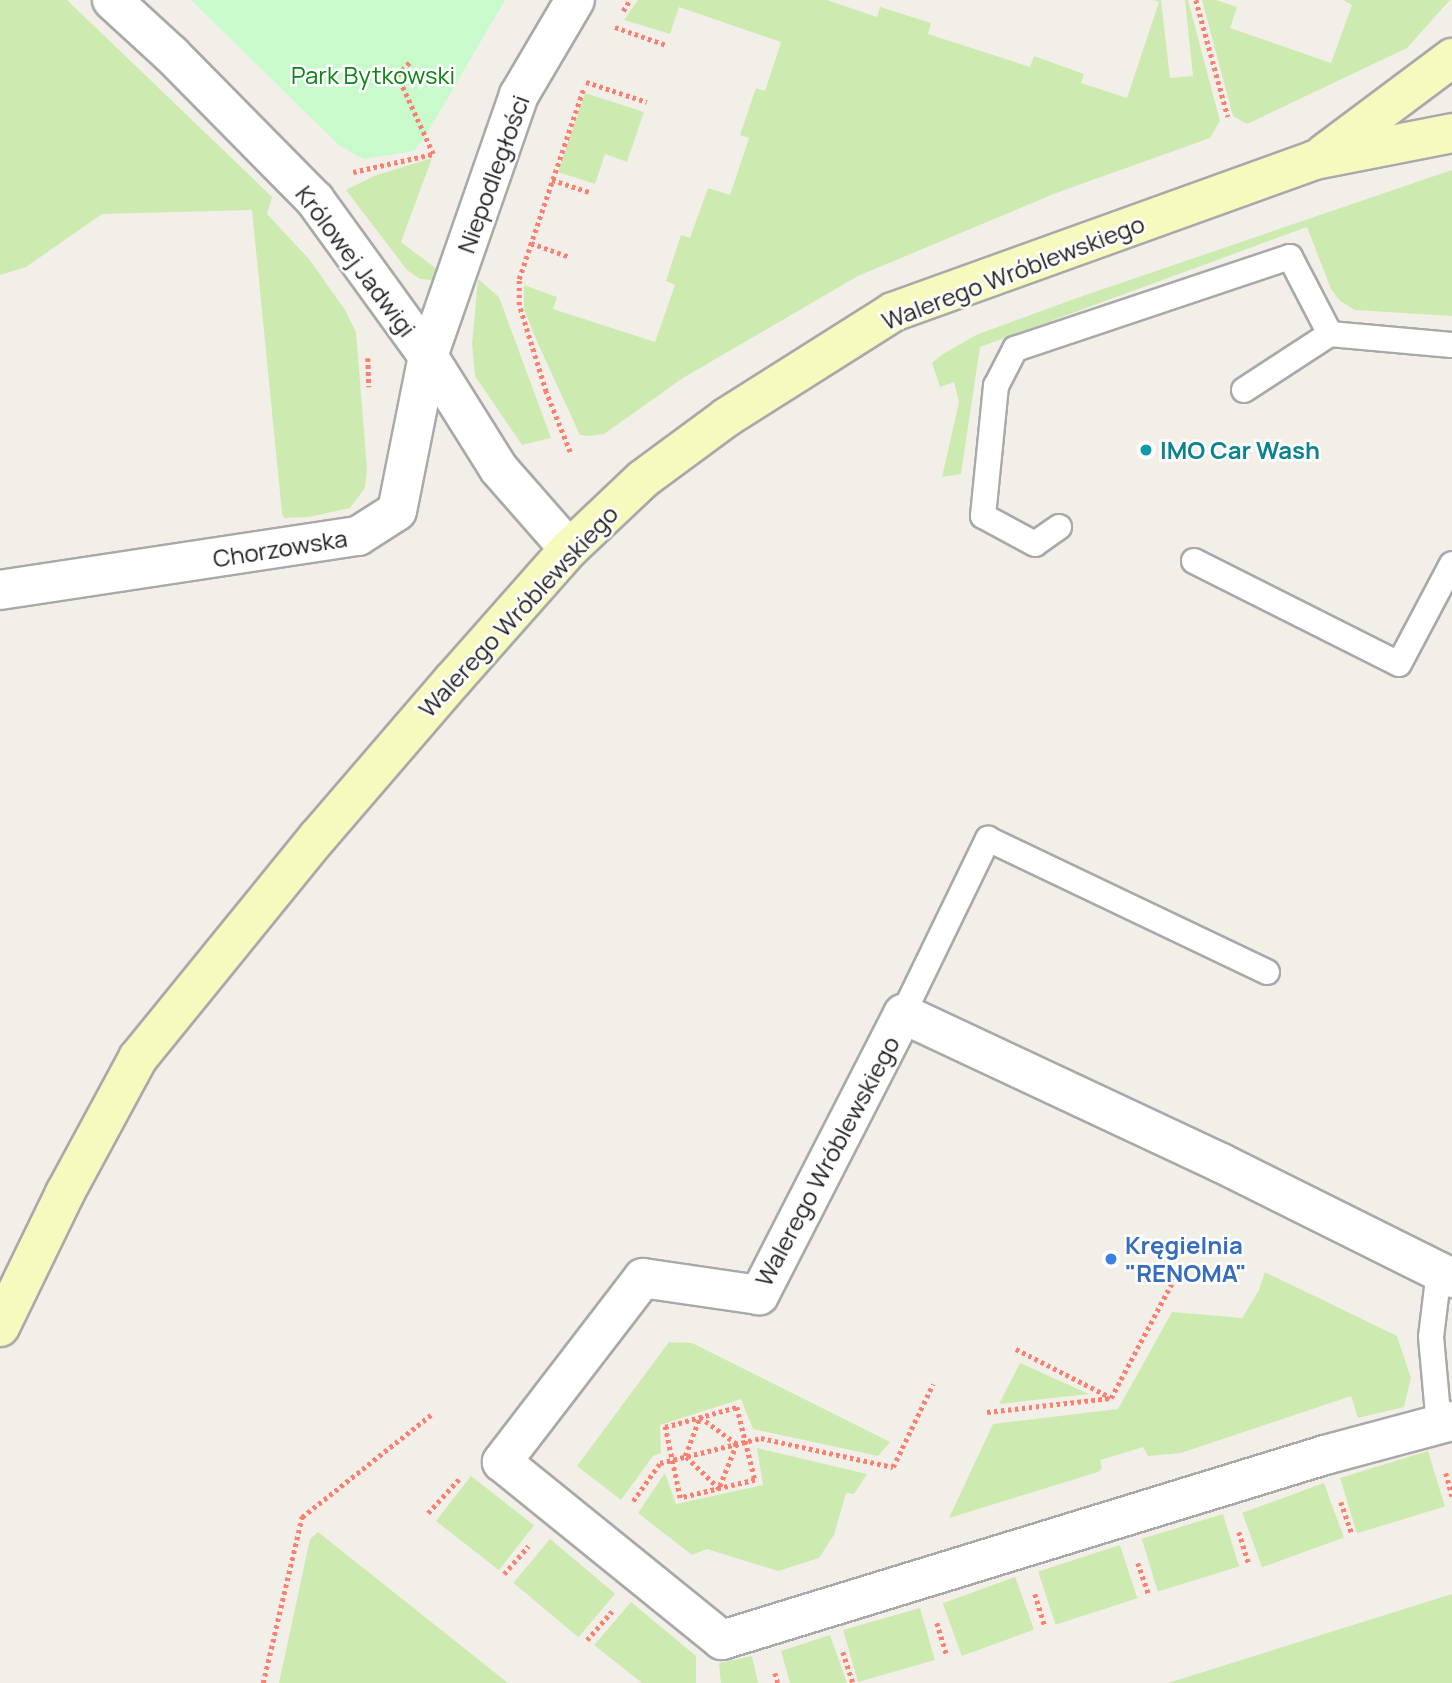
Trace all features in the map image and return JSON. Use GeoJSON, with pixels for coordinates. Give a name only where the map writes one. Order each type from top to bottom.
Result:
{"type":"FeatureCollection","features":[{"type":"Feature","properties":{"kind":"street","name":"Królowej Jadwigi"},"geometry":{"type":"LineString","coordinates":[[112,0],[171,54],[316,200],[428,356],[499,469],[569,549]]}},
{"type":"Feature","properties":{"kind":"street","name":"Niepodległości"},"geometry":{"type":"LineString","coordinates":[[428,356],[519,95],[575,0]]}},
{"type":"Feature","properties":{"kind":"street","name":"Walerego Wróblewskiego"},"geometry":{"type":"LineString","coordinates":[[1315,160],[1452,58]]}},
{"type":"Feature","properties":{"kind":"street","name":"Walerego Wróblewskiego"},"geometry":{"type":"LineString","coordinates":[[0,1327],[65,1193],[138,1058],[317,838],[569,549],[643,478],[727,418],[894,313],[1315,160],[1452,133]]}},
{"type":"Feature","properties":{"kind":"street","name":"Chorzowska"},"geometry":{"type":"LineString","coordinates":[[0,590],[358,536],[397,511],[428,356]]}},
{"type":"Feature","properties":{"kind":"street","name":"Walerego Wróblewskiego"},"geometry":{"type":"LineString","coordinates":[[1445,1275],[1220,1163],[904,1014],[759,1295],[643,1278],[502,1462],[722,1640],[1325,1455],[1446,1423]]}},
{"type":"Feature","properties":{"kind":"lane"},"geometry":{"type":"LineString","coordinates":[[1059,527],[1035,544],[983,516],[996,386],[1015,349],[1290,257],[1330,334]]}},
{"type":"Feature","properties":{"kind":"lane"},"geometry":{"type":"LineString","coordinates":[[1244,390],[1330,334],[1452,345]]}},
{"type":"Feature","properties":{"kind":"lane"},"geometry":{"type":"LineString","coordinates":[[1194,561],[1399,664],[1452,564]]}},
{"type":"Feature","properties":{"kind":"lane"},"geometry":{"type":"LineString","coordinates":[[904,1014],[988,839],[1267,972]]}},
{"type":"Feature","properties":{"kind":"lane","name":"Walerego Wróblewskiego"},"geometry":{"type":"LineString","coordinates":[[1445,1275],[1431,1337],[1446,1423]]}},
{"type":"Feature","properties":{"kind":"path"},"geometry":{"type":"LineString","coordinates":[[609,37],[630,0]]}},
{"type":"Feature","properties":{"kind":"path"},"geometry":{"type":"LineString","coordinates":[[1196,0],[1228,117]]}},
{"type":"Feature","properties":{"kind":"path"},"geometry":{"type":"LineString","coordinates":[[614,27],[666,45]]}},
{"type":"Feature","properties":{"kind":"path"},"geometry":{"type":"LineString","coordinates":[[348,173],[433,154],[397,75],[412,60]]}},
{"type":"Feature","properties":{"kind":"path"},"geometry":{"type":"LineString","coordinates":[[570,452],[519,305],[519,279],[590,74]]}},
{"type":"Feature","properties":{"kind":"path"},"geometry":{"type":"LineString","coordinates":[[586,82],[647,102]]}},
{"type":"Feature","properties":{"kind":"path"},"geometry":{"type":"LineString","coordinates":[[552,180],[592,193]]}},
{"type":"Feature","properties":{"kind":"path"},"geometry":{"type":"LineString","coordinates":[[531,243],[570,257]]}},
{"type":"Feature","properties":{"kind":"path"},"geometry":{"type":"LineString","coordinates":[[368,351],[369,391]]}},
{"type":"Feature","properties":{"kind":"path"},"geometry":{"type":"LineString","coordinates":[[1111,1398],[1173,1281],[1161,1276]]}},
{"type":"Feature","properties":{"kind":"path"},"geometry":{"type":"LineString","coordinates":[[1016,1349],[1111,1398]]}},
{"type":"Feature","properties":{"kind":"path"},"geometry":{"type":"LineString","coordinates":[[633,1502],[660,1463],[761,1438],[892,1466],[933,1384]]}},
{"type":"Feature","properties":{"kind":"path"},"geometry":{"type":"LineString","coordinates":[[987,1412],[1111,1398]]}},
{"type":"Feature","properties":{"kind":"path"},"geometry":{"type":"LineString","coordinates":[[737,1407],[755,1480],[680,1499],[665,1427],[700,1418],[737,1407]]}},
{"type":"Feature","properties":{"kind":"path"},"geometry":{"type":"LineString","coordinates":[[263,1683],[302,1517],[433,1413]]}},
{"type":"Feature","properties":{"kind":"path"},"geometry":{"type":"LineString","coordinates":[[700,1418],[737,1444]]}},
{"type":"Feature","properties":{"kind":"path"},"geometry":{"type":"LineString","coordinates":[[685,1456],[700,1418]]}},
{"type":"Feature","properties":{"kind":"path"},"geometry":{"type":"LineString","coordinates":[[719,1489],[737,1444]]}},
{"type":"Feature","properties":{"kind":"path"},"geometry":{"type":"LineString","coordinates":[[685,1456],[719,1489]]}},
{"type":"Feature","properties":{"kind":"green space"},"geometry":{"type":"Polygon","coordinates":[[[0,0],[67,0],[272,197],[267,214],[309,259],[345,310],[356,332],[367,469],[365,488],[350,508],[309,517],[284,518],[282,513],[252,210],[102,214],[26,267],[0,275],[0,0]]]}},
{"type":"Feature","properties":{"kind":"green space","name":"Park Bytkowski"},"geometry":{"type":"Polygon","coordinates":[[[191,0],[505,0],[414,151],[364,159],[340,146],[191,0]]]}},
{"type":"Feature","properties":{"kind":"green space"},"geometry":{"type":"Polygon","coordinates":[[[638,0],[827,0],[877,17],[880,7],[931,23],[928,34],[1030,67],[1034,56],[1084,74],[1081,83],[1127,98],[1159,2],[1153,0],[1161,0],[1170,78],[1193,76],[1185,0],[1188,0],[1220,121],[1210,138],[1056,193],[858,276],[683,378],[604,434],[580,435],[524,309],[524,285],[557,297],[553,309],[655,342],[675,285],[666,281],[681,235],[690,238],[708,188],[730,195],[749,138],[740,135],[756,88],[765,91],[781,42],[679,7],[670,34],[624,20],[638,0]]]}},
{"type":"Feature","properties":{"kind":"green space"},"geometry":{"type":"Polygon","coordinates":[[[1202,0],[1216,0],[1237,7],[1230,28],[1331,63],[1352,5],[1343,0],[1450,0],[1407,48],[1247,124],[1233,116],[1202,0]]]}},
{"type":"Feature","properties":{"kind":"green space"},"geometry":{"type":"Polygon","coordinates":[[[585,93],[644,112],[627,162],[605,154],[595,184],[558,172],[585,93]]]}},
{"type":"Feature","properties":{"kind":"green space"},"geometry":{"type":"Polygon","coordinates":[[[432,158],[401,242],[438,270],[432,280],[420,279],[407,270],[346,190],[374,176],[432,158]]]}},
{"type":"Feature","properties":{"kind":"green space"},"geometry":{"type":"Polygon","coordinates":[[[1452,170],[1452,316],[1355,310],[1340,301],[1331,289],[1307,227],[980,347],[961,474],[942,477],[959,402],[954,382],[940,387],[932,363],[943,354],[976,335],[1074,299],[1452,170]]]}},
{"type":"Feature","properties":{"kind":"green space"},"geometry":{"type":"Polygon","coordinates":[[[478,279],[499,297],[551,438],[522,445],[475,376],[472,344],[478,279]]]}},
{"type":"Feature","properties":{"kind":"green space"},"geometry":{"type":"Polygon","coordinates":[[[1265,1272],[1397,1336],[1411,1378],[1404,1407],[1358,1418],[1351,1396],[1181,1453],[1148,1456],[1143,1447],[1100,1460],[1102,1468],[1098,1472],[949,1518],[993,1424],[1118,1409],[1172,1312],[1242,1318],[1259,1290],[1265,1272]]]}},
{"type":"Feature","properties":{"kind":"green space"},"geometry":{"type":"Polygon","coordinates":[[[669,1342],[692,1343],[890,1442],[878,1456],[753,1429],[741,1399],[660,1425],[661,1453],[653,1456],[621,1500],[577,1466],[669,1342]]]}},
{"type":"Feature","properties":{"kind":"green space"},"geometry":{"type":"Polygon","coordinates":[[[1020,1363],[1089,1394],[999,1404],[1020,1363]]]}},
{"type":"Feature","properties":{"kind":"green space"},"geometry":{"type":"Polygon","coordinates":[[[757,1448],[867,1474],[854,1494],[846,1493],[834,1535],[819,1558],[778,1571],[707,1549],[692,1555],[638,1513],[665,1473],[676,1504],[763,1485],[757,1448]]]}},
{"type":"Feature","properties":{"kind":"green space"},"geometry":{"type":"Polygon","coordinates":[[[1428,1451],[1445,1506],[1357,1533],[1340,1478],[1428,1451]]]}},
{"type":"Feature","properties":{"kind":"green space"},"geometry":{"type":"Polygon","coordinates":[[[471,1476],[534,1525],[499,1570],[436,1521],[471,1476]]]}},
{"type":"Feature","properties":{"kind":"green space"},"geometry":{"type":"Polygon","coordinates":[[[1324,1483],[1344,1538],[1262,1567],[1242,1513],[1324,1483]]]}},
{"type":"Feature","properties":{"kind":"green space"},"geometry":{"type":"Polygon","coordinates":[[[1223,1514],[1239,1567],[1158,1591],[1142,1539],[1223,1514]]]}},
{"type":"Feature","properties":{"kind":"green space"},"geometry":{"type":"Polygon","coordinates":[[[318,1532],[508,1683],[279,1683],[310,1539],[318,1532]]]}},
{"type":"Feature","properties":{"kind":"green space"},"geometry":{"type":"Polygon","coordinates":[[[550,1539],[615,1594],[578,1637],[513,1583],[550,1539]]]}},
{"type":"Feature","properties":{"kind":"green space"},"geometry":{"type":"Polygon","coordinates":[[[1120,1545],[1137,1598],[1056,1625],[1038,1572],[1120,1545]]]}},
{"type":"Feature","properties":{"kind":"green space"},"geometry":{"type":"Polygon","coordinates":[[[1015,1577],[1034,1630],[962,1656],[943,1603],[1015,1577]]]}},
{"type":"Feature","properties":{"kind":"green space"},"geometry":{"type":"Polygon","coordinates":[[[1452,1594],[1452,1683],[1168,1683],[1452,1594]]]}},
{"type":"Feature","properties":{"kind":"green space"},"geometry":{"type":"Polygon","coordinates":[[[631,1602],[696,1656],[696,1683],[642,1683],[594,1645],[631,1602]]]}},
{"type":"Feature","properties":{"kind":"green space"},"geometry":{"type":"Polygon","coordinates":[[[920,1608],[935,1660],[858,1682],[843,1630],[920,1608]]]}},
{"type":"Feature","properties":{"kind":"green space"},"geometry":{"type":"Polygon","coordinates":[[[830,1635],[847,1683],[790,1683],[781,1651],[830,1635]]]}},
{"type":"Feature","properties":{"kind":"green space"},"geometry":{"type":"Polygon","coordinates":[[[752,1656],[758,1683],[721,1683],[719,1663],[752,1656]]]}},
{"type":"Feature","properties":{"kind":"place","name":"IMO Car Wash"},"geometry":{"type":"Point","coordinates":[1146,450]}},
{"type":"Feature","properties":{"kind":"place","name":"Kręgielnia \"RENOMA\""},"geometry":{"type":"Point","coordinates":[1111,1259]}}]}
